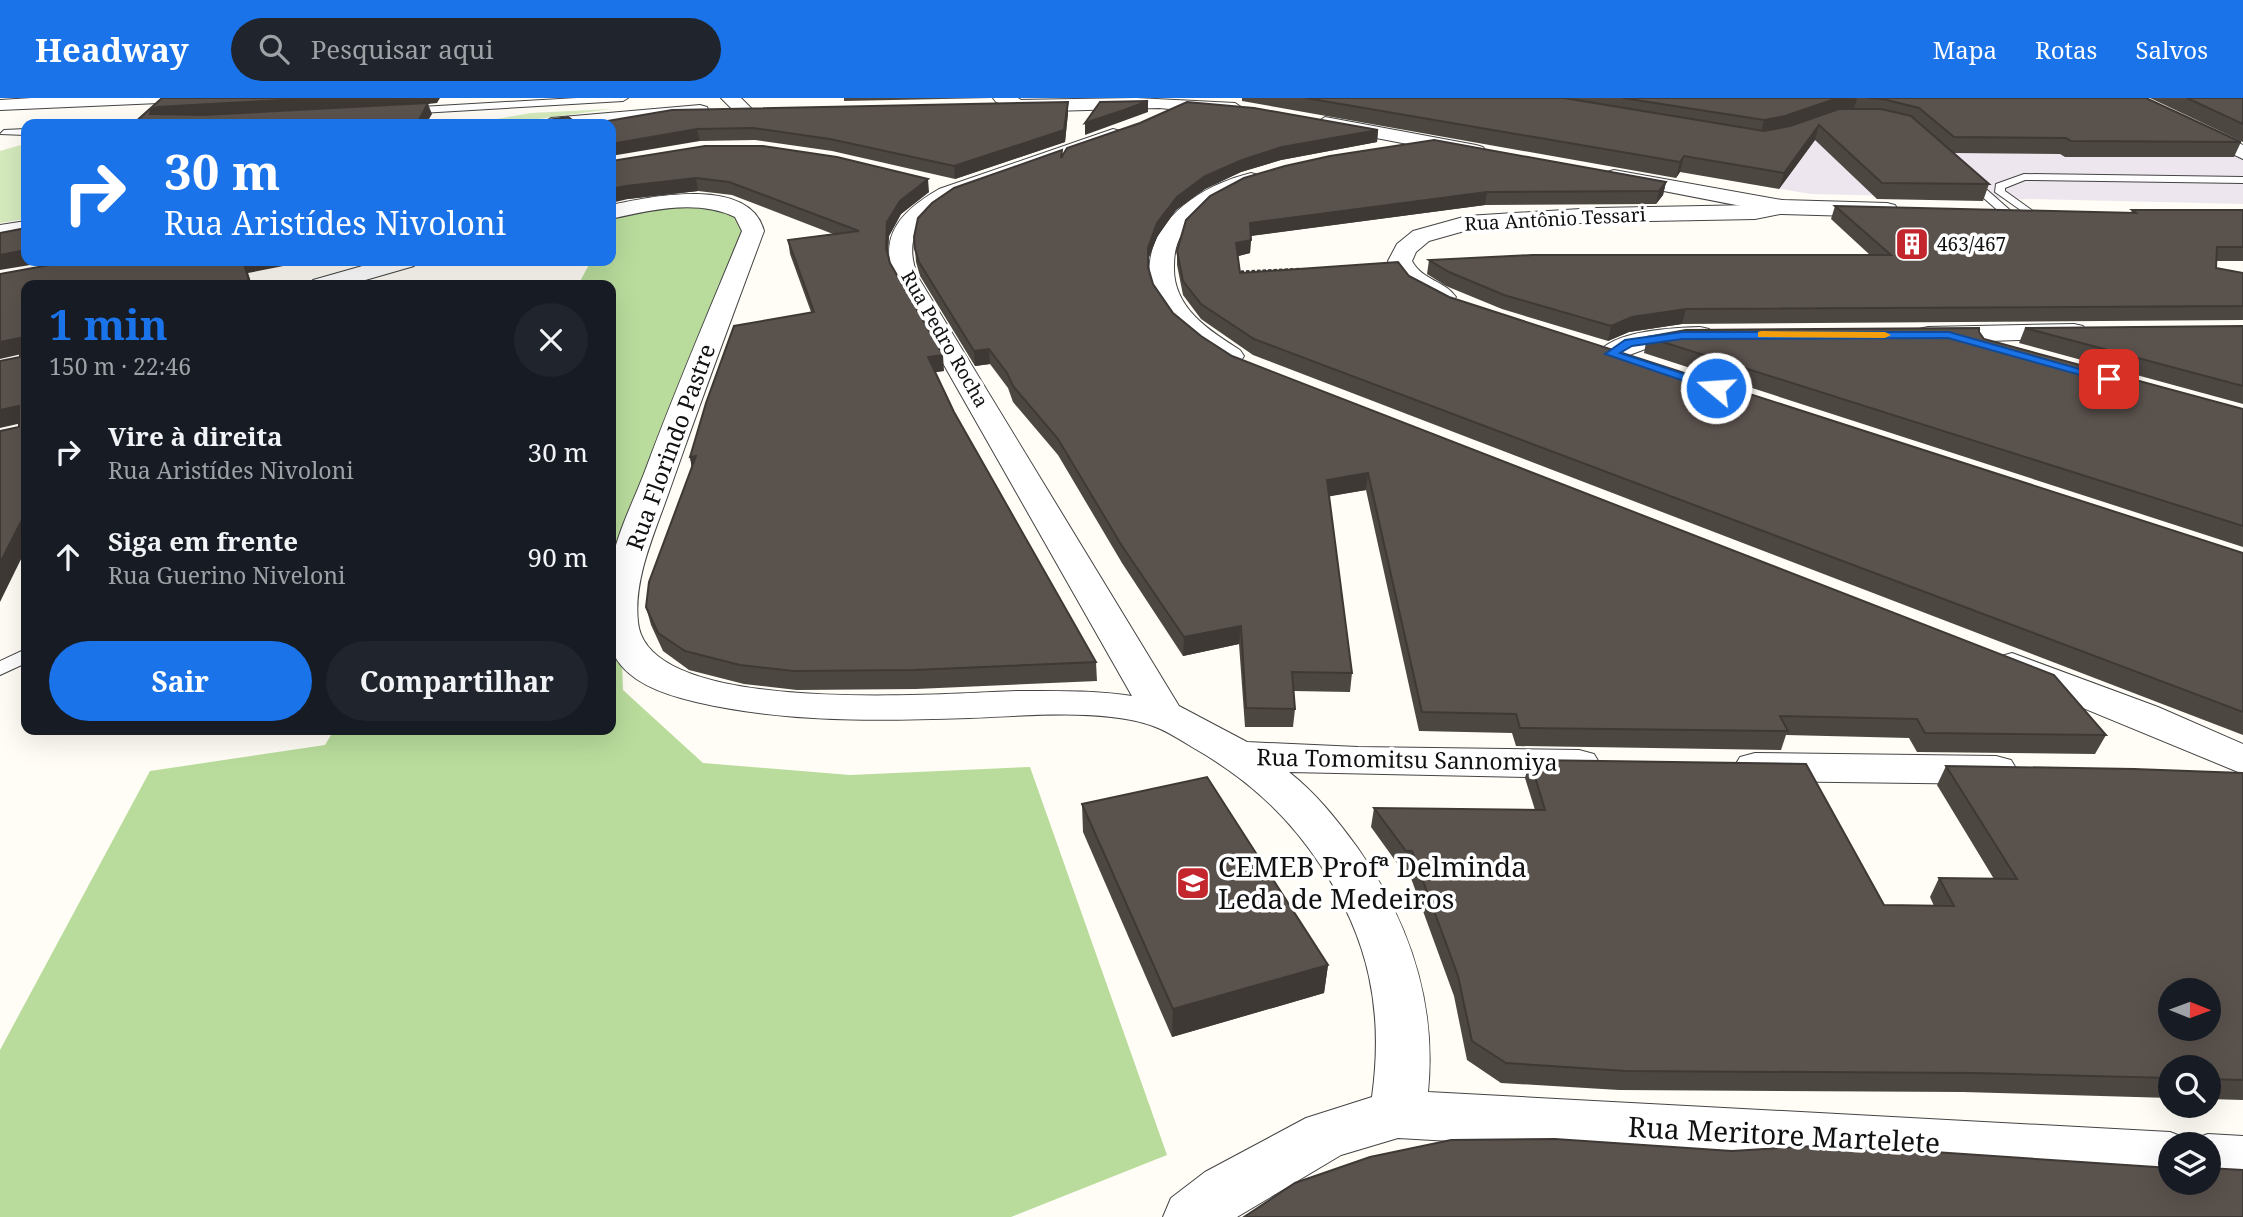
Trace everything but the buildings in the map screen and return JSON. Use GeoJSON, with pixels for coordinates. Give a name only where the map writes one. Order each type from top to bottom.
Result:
{"type":"FeatureCollection","features":[{"type":"Feature","properties":{"kind":"street"},"geometry":{"type":"LineString","coordinates":[[38,104],[117,98]]}},
{"type":"Feature","properties":{"kind":"street"},"geometry":{"type":"LineString","coordinates":[[0,105],[159,98]]}},
{"type":"Feature","properties":{"kind":"street"},"geometry":{"type":"LineString","coordinates":[[1002,98],[1021,106]]}},
{"type":"Feature","properties":{"kind":"street"},"geometry":{"type":"LineString","coordinates":[[2130,98],[2243,153]]}},
{"type":"Feature","properties":{"kind":"street"},"geometry":{"type":"LineString","coordinates":[[594,119],[712,104],[744,106]]}},
{"type":"Feature","properties":{"kind":"street"},"geometry":{"type":"LineString","coordinates":[[982,106],[1187,104],[1254,111]]}},
{"type":"Feature","properties":{"kind":"street","name":"Rua Pedro Rocha"},"geometry":{"type":"LineString","coordinates":[[1163,714],[906,277],[899,256],[907,228],[943,186],[1132,128],[1187,104]]}},
{"type":"Feature","properties":{"kind":"street"},"geometry":{"type":"LineString","coordinates":[[1304,120],[1501,156]]}},
{"type":"Feature","properties":{"kind":"street"},"geometry":{"type":"LineString","coordinates":[[1340,156],[1434,144]]}},
{"type":"Feature","properties":{"kind":"street"},"geometry":{"type":"LineString","coordinates":[[1254,369],[1199,338],[1176,313],[1162,292],[1159,273],[1164,248],[1173,228],[1195,208],[1256,176],[1282,168]]}},
{"type":"Feature","properties":{"kind":"street"},"geometry":{"type":"LineString","coordinates":[[1594,173],[1782,207],[1903,211]]}},
{"type":"Feature","properties":{"kind":"street","name":"Rua Antônio Tessari"},"geometry":{"type":"LineString","coordinates":[[1470,309],[1421,286],[1405,274],[1400,261],[1405,249],[1421,236],[1466,223],[1675,212],[1684,200],[1687,190]]}},
{"type":"Feature","properties":{"kind":"street","name":"Rua Florindo Pastre"},"geometry":{"type":"LineString","coordinates":[[616,211],[652,204],[706,203],[728,206],[750,218],[753,231],[687,396],[634,547],[617,610],[621,636],[631,659],[655,676],[696,692],[760,702],[829,708],[1100,705],[1163,714]]}},
{"type":"Feature","properties":{"kind":"street"},"geometry":{"type":"LineString","coordinates":[[1675,212],[1755,212],[1782,207]]}},
{"type":"Feature","properties":{"kind":"street"},"geometry":{"type":"LineString","coordinates":[[1968,212],[2056,214]]}},
{"type":"Feature","properties":{"kind":"street"},"geometry":{"type":"LineString","coordinates":[[340,280],[388,266]]}},
{"type":"Feature","properties":{"kind":"street"},"geometry":{"type":"LineString","coordinates":[[1908,335],[2101,332]]}},
{"type":"Feature","properties":{"kind":"street"},"geometry":{"type":"LineString","coordinates":[[1650,367],[1598,350],[1650,338],[1720,334]]}},
{"type":"Feature","properties":{"kind":"street"},"geometry":{"type":"LineString","coordinates":[[1949,335],[2042,361]]}},
{"type":"Feature","properties":{"kind":"street"},"geometry":{"type":"LineString","coordinates":[[1991,657],[2144,716],[2243,760]]}},
{"type":"Feature","properties":{"kind":"street"},"geometry":{"type":"LineString","coordinates":[[1163,714],[1243,756],[1296,799],[1335,849],[1371,906],[1393,967],[1404,1040],[1398,1114]]}},
{"type":"Feature","properties":{"kind":"street","name":"Rua Tomomitsu Sannomiya"},"geometry":{"type":"LineString","coordinates":[[1243,756],[1358,761],[1623,765]]}},
{"type":"Feature","properties":{"kind":"street"},"geometry":{"type":"LineString","coordinates":[[1721,766],[2028,771]]}},
{"type":"Feature","properties":{"kind":"street"},"geometry":{"type":"LineString","coordinates":[[2180,772],[2243,773]]}},
{"type":"Feature","properties":{"kind":"street","name":"Rua Meritore Martelete"},"geometry":{"type":"LineString","coordinates":[[1192,1217],[1226,1191],[1326,1135],[1398,1114],[2158,1156]]}},
{"type":"Feature","properties":{"kind":"street"},"geometry":{"type":"LineString","coordinates":[[2221,1160],[2243,1161]]}},
{"type":"Feature","properties":{"kind":"lane"},"geometry":{"type":"LineString","coordinates":[[397,111],[624,98]]}},
{"type":"Feature","properties":{"kind":"lane"},"geometry":{"type":"LineString","coordinates":[[4,133],[21,132]]}},
{"type":"Feature","properties":{"kind":"lane"},"geometry":{"type":"LineString","coordinates":[[1958,170],[2018,213]]}},
{"type":"Feature","properties":{"kind":"lane"},"geometry":{"type":"LineString","coordinates":[[2018,213],[2000,192],[2000,186],[2024,177],[2243,180]]}},
{"type":"Feature","properties":{"kind":"lane"},"geometry":{"type":"LineString","coordinates":[[0,669],[21,658]]}},
{"type":"Feature","properties":{"kind":"path"},"geometry":{"type":"LineString","coordinates":[[1234,272],[1301,269]]}},
{"type":"Feature","properties":{"kind":"shaded area"},"geometry":{"type":"Polygon","coordinates":[[[1239,98],[2122,98],[2243,159],[2243,204],[1811,194],[1239,98]]]}},
{"type":"Feature","properties":{"kind":"green space"},"geometry":{"type":"Polygon","coordinates":[[[611,109],[539,119],[497,119],[531,113],[611,109]]]}},
{"type":"Feature","properties":{"kind":"green space"},"geometry":{"type":"Polygon","coordinates":[[[21,145],[21,220],[0,223],[0,151],[21,145]]]}},
{"type":"Feature","properties":{"kind":"green space"},"geometry":{"type":"Polygon","coordinates":[[[678,202],[743,212],[753,231],[621,636],[623,690],[703,763],[850,775],[1030,767],[1167,1155],[1011,1217],[0,1217],[0,1050],[150,771],[325,745],[331,735],[616,735],[616,280],[581,280],[588,266],[616,266],[616,216],[619,210],[678,202]]]}},
{"type":"Feature","properties":{"kind":"slow traffic"},"geometry":{"type":"LineString","coordinates":[[1761,334],[1885,335]]}},
{"type":"Feature","properties":{"kind":"place","name":"463/467"},"geometry":{"type":"Point","coordinates":[1912,244]}},
{"type":"Feature","properties":{"kind":"place","name":"CEMEB Profª Delminda Leda de Medeiros"},"geometry":{"type":"Point","coordinates":[1193,883]}},
{"type":"Feature","properties":{"kind":"route"},"geometry":{"type":"LineString","coordinates":[[1716,388],[1611,354],[1629,343],[1682,335],[1949,335],[2109,379]]}}]}
